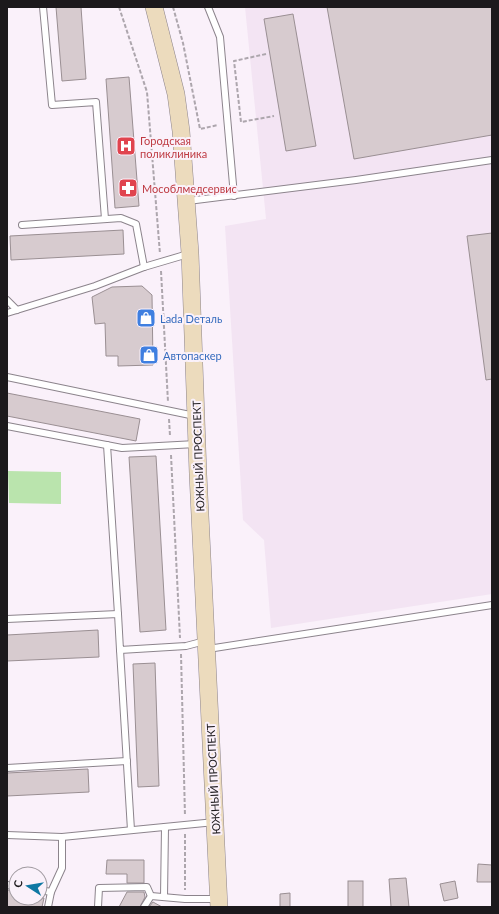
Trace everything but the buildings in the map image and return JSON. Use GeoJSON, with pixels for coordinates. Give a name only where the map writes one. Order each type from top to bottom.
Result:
{"type":"FeatureCollection","features":[{"type":"Feature","properties":{"kind":"main road","name":"ЮЖНЫЙ ПРОСПЕКТ"},"geometry":{"type":"LineString","coordinates":[[154,7],[176,94],[181,131],[190,253],[197,444],[219,903]]}},
{"type":"Feature","properties":{"kind":"lane"},"geometry":{"type":"LineString","coordinates":[[43,7],[52,105],[96,102],[105,219]]}},
{"type":"Feature","properties":{"kind":"lane"},"geometry":{"type":"LineString","coordinates":[[208,7],[220,37],[234,196]]}},
{"type":"Feature","properties":{"kind":"lane"},"geometry":{"type":"LineString","coordinates":[[186,202],[492,160]]}},
{"type":"Feature","properties":{"kind":"lane"},"geometry":{"type":"LineString","coordinates":[[22,225],[121,218],[136,224],[144,267]]}},
{"type":"Feature","properties":{"kind":"lane"},"geometry":{"type":"LineString","coordinates":[[7,313],[95,286],[144,267],[190,253]]}},
{"type":"Feature","properties":{"kind":"lane"},"geometry":{"type":"LineString","coordinates":[[7,300],[17,310]]}},
{"type":"Feature","properties":{"kind":"lane"},"geometry":{"type":"LineString","coordinates":[[7,377],[196,416]]}},
{"type":"Feature","properties":{"kind":"lane"},"geometry":{"type":"LineString","coordinates":[[7,426],[122,448],[197,444]]}},
{"type":"Feature","properties":{"kind":"lane"},"geometry":{"type":"LineString","coordinates":[[107,446],[131,830]]}},
{"type":"Feature","properties":{"kind":"lane"},"geometry":{"type":"LineString","coordinates":[[120,650],[206,645],[492,605]]}},
{"type":"Feature","properties":{"kind":"lane"},"geometry":{"type":"LineString","coordinates":[[7,620],[118,614]]}},
{"type":"Feature","properties":{"kind":"lane"},"geometry":{"type":"LineString","coordinates":[[7,768],[127,761]]}},
{"type":"Feature","properties":{"kind":"lane"},"geometry":{"type":"LineString","coordinates":[[7,835],[62,836],[216,822]]}},
{"type":"Feature","properties":{"kind":"lane"},"geometry":{"type":"LineString","coordinates":[[164,897],[165,827]]}},
{"type":"Feature","properties":{"kind":"lane"},"geometry":{"type":"LineString","coordinates":[[48,907],[51,892],[62,868],[62,836]]}},
{"type":"Feature","properties":{"kind":"lane"},"geometry":{"type":"LineString","coordinates":[[98,907],[99,888],[147,887],[151,896]]}},
{"type":"Feature","properties":{"kind":"lane"},"geometry":{"type":"LineString","coordinates":[[151,896],[219,903]]}},
{"type":"Feature","properties":{"kind":"lane"},"geometry":{"type":"LineString","coordinates":[[144,907],[151,896]]}},
{"type":"Feature","properties":{"kind":"path"},"geometry":{"type":"LineString","coordinates":[[173,7],[183,43],[200,129],[274,116]]}},
{"type":"Feature","properties":{"kind":"path"},"geometry":{"type":"LineString","coordinates":[[241,122],[234,61],[266,54]]}},
{"type":"Feature","properties":{"kind":"shaded area"},"geometry":{"type":"Polygon","coordinates":[[[245,7],[492,7],[492,594],[271,628],[264,540],[243,520],[225,226],[266,219],[245,7]]]}},
{"type":"Feature","properties":{"kind":"green space"},"geometry":{"type":"Polygon","coordinates":[[[8,471],[61,472],[61,504],[9,503],[8,471]]]}},
{"type":"Feature","properties":{"kind":"place","name":"Городская поликлиника"},"geometry":{"type":"Point","coordinates":[126,146]}},
{"type":"Feature","properties":{"kind":"place","name":"Мособлмедсервис"},"geometry":{"type":"Point","coordinates":[128,188]}},
{"type":"Feature","properties":{"kind":"place","name":"Lada Dеталь"},"geometry":{"type":"Point","coordinates":[146,318]}},
{"type":"Feature","properties":{"kind":"place","name":"Автопаскер"},"geometry":{"type":"Point","coordinates":[149,355]}}]}
